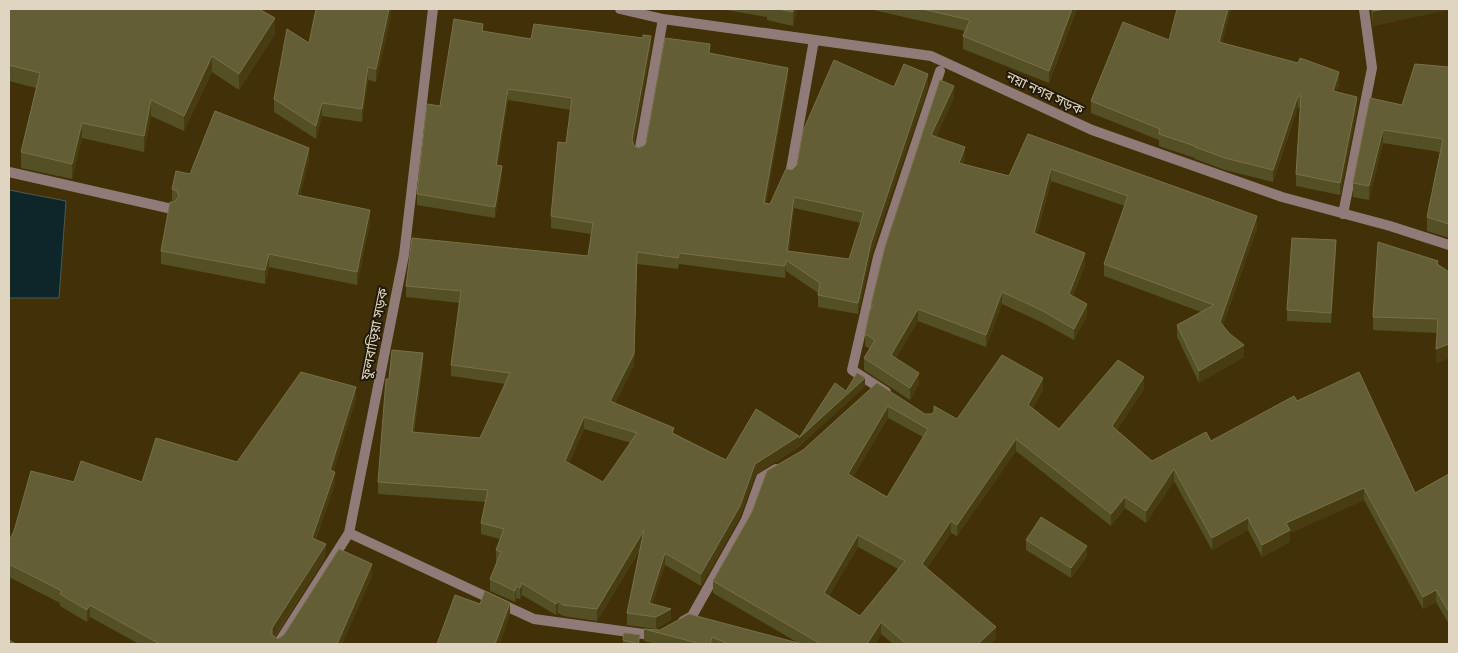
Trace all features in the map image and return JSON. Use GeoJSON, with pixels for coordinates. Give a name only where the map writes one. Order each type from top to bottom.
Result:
{"type":"FeatureCollection","features":[{"type":"Feature","properties":{"kind":"street","name":"ফুলবাড়িয়া সড়ক"},"geometry":{"type":"LineString","coordinates":[[278,644],[349,533],[404,255],[433,9]]}},
{"type":"Feature","properties":{"kind":"street","name":"নয়া নগর সড়ক"},"geometry":{"type":"LineString","coordinates":[[625,9],[663,19],[931,56],[1092,130],[1282,197],[1390,226],[1449,245]]}},
{"type":"Feature","properties":{"kind":"street"},"geometry":{"type":"LineString","coordinates":[[1343,214],[1372,68],[1364,9]]}},
{"type":"Feature","properties":{"kind":"street"},"geometry":{"type":"LineString","coordinates":[[639,153],[663,19]]}},
{"type":"Feature","properties":{"kind":"street"},"geometry":{"type":"LineString","coordinates":[[790,175],[814,40]]}},
{"type":"Feature","properties":{"kind":"street"},"geometry":{"type":"LineString","coordinates":[[892,396],[874,389],[852,370],[878,256],[940,72]]}},
{"type":"Feature","properties":{"kind":"street"},"geometry":{"type":"LineString","coordinates":[[9,172],[172,209]]}},
{"type":"Feature","properties":{"kind":"street"},"geometry":{"type":"LineString","coordinates":[[349,533],[534,620],[657,636],[692,616],[746,520],[760,478],[783,465]]}},
{"type":"Feature","properties":{"kind":"water"},"geometry":{"type":"Polygon","coordinates":[[[9,190],[66,201],[59,298],[9,298],[9,190]]]}},
{"type":"Feature","properties":{"kind":"building"},"geometry":{"type":"Polygon","coordinates":[[[9,9],[259,9],[275,18],[239,74],[212,56],[184,116],[151,100],[144,136],[82,123],[72,164],[21,152],[40,73],[9,65],[9,9]]]}},
{"type":"Feature","properties":{"kind":"building"},"geometry":{"type":"Polygon","coordinates":[[[316,9],[389,9],[376,69],[368,67],[362,109],[322,103],[316,126],[274,99],[287,29],[309,43],[316,9]]]}},
{"type":"Feature","properties":{"kind":"building"},"geometry":{"type":"Polygon","coordinates":[[[778,9],[793,9],[793,12],[778,9]]]}},
{"type":"Feature","properties":{"kind":"building"},"geometry":{"type":"Polygon","coordinates":[[[922,9],[1072,9],[1049,71],[963,36],[970,20],[922,9]]]}},
{"type":"Feature","properties":{"kind":"building"},"geometry":{"type":"Polygon","coordinates":[[[1177,9],[1228,9],[1219,42],[1298,63],[1300,58],[1339,72],[1333,91],[1357,97],[1340,183],[1296,174],[1301,96],[1298,96],[1273,170],[1225,158],[1159,134],[1160,129],[1091,101],[1123,22],[1169,40],[1177,9]]]}},
{"type":"Feature","properties":{"kind":"building"},"geometry":{"type":"Polygon","coordinates":[[[454,19],[483,24],[482,31],[531,39],[534,24],[643,38],[643,35],[651,36],[632,140],[634,146],[638,148],[646,143],[665,38],[710,44],[709,53],[788,68],[764,203],[770,204],[786,169],[792,170],[797,165],[803,131],[834,60],[894,87],[904,64],[928,74],[871,243],[858,303],[818,295],[820,283],[786,260],[785,266],[679,253],[678,258],[637,252],[634,354],[610,401],[674,428],[672,433],[726,460],[756,409],[799,436],[755,464],[740,506],[701,574],[665,553],[649,603],[671,609],[656,617],[627,613],[644,530],[597,609],[563,605],[558,601],[556,604],[522,583],[520,588],[516,586],[515,591],[490,579],[501,552],[496,550],[504,529],[481,523],[488,490],[378,482],[386,379],[389,379],[392,350],[423,353],[412,432],[480,438],[510,373],[451,365],[461,291],[406,286],[412,238],[588,256],[593,223],[551,216],[558,142],[566,143],[572,98],[508,89],[496,165],[502,166],[495,207],[417,194],[427,104],[440,106],[454,19]],[[794,197],[787,251],[849,259],[864,212],[794,197]],[[584,417],[565,461],[603,482],[637,433],[584,417]]]}},
{"type":"Feature","properties":{"kind":"building"},"geometry":{"type":"Polygon","coordinates":[[[1415,64],[1449,67],[1449,224],[1427,217],[1443,139],[1383,130],[1369,186],[1353,183],[1370,98],[1402,105],[1415,64]]]}},
{"type":"Feature","properties":{"kind":"building"},"geometry":{"type":"Polygon","coordinates":[[[940,80],[954,86],[931,135],[965,147],[959,163],[1009,176],[1028,134],[1257,216],[1220,322],[1230,334],[1244,345],[1199,371],[1177,325],[1214,305],[1104,264],[1128,196],[1051,169],[1034,233],[1085,253],[1069,294],[1087,304],[1074,329],[1041,310],[1002,292],[986,335],[918,309],[891,355],[919,373],[910,388],[864,358],[875,340],[865,334],[885,247],[940,80]]]}},
{"type":"Feature","properties":{"kind":"building"},"geometry":{"type":"Polygon","coordinates":[[[215,111],[309,148],[297,195],[370,210],[357,272],[269,254],[265,270],[161,251],[170,202],[174,202],[179,197],[177,191],[172,189],[176,171],[190,174],[215,111]]]}},
{"type":"Feature","properties":{"kind":"building"},"geometry":{"type":"Polygon","coordinates":[[[1292,238],[1336,240],[1331,313],[1287,310],[1292,238]]]}},
{"type":"Feature","properties":{"kind":"building"},"geometry":{"type":"Polygon","coordinates":[[[1378,242],[1438,261],[1437,264],[1449,272],[1449,344],[1436,349],[1438,319],[1373,317],[1378,242]]]}},
{"type":"Feature","properties":{"kind":"building"},"geometry":{"type":"Polygon","coordinates":[[[1002,355],[1043,378],[1028,405],[1059,429],[1118,360],[1144,377],[1112,426],[1152,461],[1206,432],[1211,441],[1294,396],[1297,401],[1359,372],[1415,493],[1449,474],[1449,612],[1436,590],[1423,597],[1364,488],[1286,523],[1290,530],[1262,545],[1248,518],[1212,538],[1174,469],[1146,511],[1125,497],[1111,514],[1016,439],[957,525],[951,521],[922,564],[996,627],[978,644],[906,644],[881,622],[867,644],[821,644],[713,581],[752,512],[767,471],[803,450],[877,383],[925,414],[934,412],[934,406],[957,419],[1002,355]],[[888,406],[848,474],[887,497],[928,429],[888,406]],[[858,535],[824,593],[860,616],[905,561],[858,535]]]}},
{"type":"Feature","properties":{"kind":"building"},"geometry":{"type":"Polygon","coordinates":[[[301,372],[356,387],[330,470],[335,472],[312,538],[326,544],[272,628],[272,635],[278,639],[284,635],[339,549],[372,564],[337,644],[160,644],[90,605],[87,610],[60,594],[62,591],[9,564],[9,541],[14,531],[31,471],[74,482],[81,461],[142,482],[156,438],[237,462],[301,372]]]}},
{"type":"Feature","properties":{"kind":"building"},"geometry":{"type":"Polygon","coordinates":[[[857,373],[865,378],[799,438],[835,383],[846,391],[857,373]]]}},
{"type":"Feature","properties":{"kind":"building"},"geometry":{"type":"Polygon","coordinates":[[[1041,517],[1087,546],[1071,568],[1026,540],[1041,517]]]}},
{"type":"Feature","properties":{"kind":"building"},"geometry":{"type":"Polygon","coordinates":[[[485,591],[510,603],[495,644],[437,644],[455,595],[480,604],[485,591]]]}},
{"type":"Feature","properties":{"kind":"building"},"geometry":{"type":"Polygon","coordinates":[[[689,614],[802,644],[729,644],[712,637],[710,644],[701,644],[644,629],[660,630],[689,614]]]}},
{"type":"Feature","properties":{"kind":"building"},"geometry":{"type":"Polygon","coordinates":[[[624,633],[640,635],[638,644],[623,640],[624,633]]]}}]}
